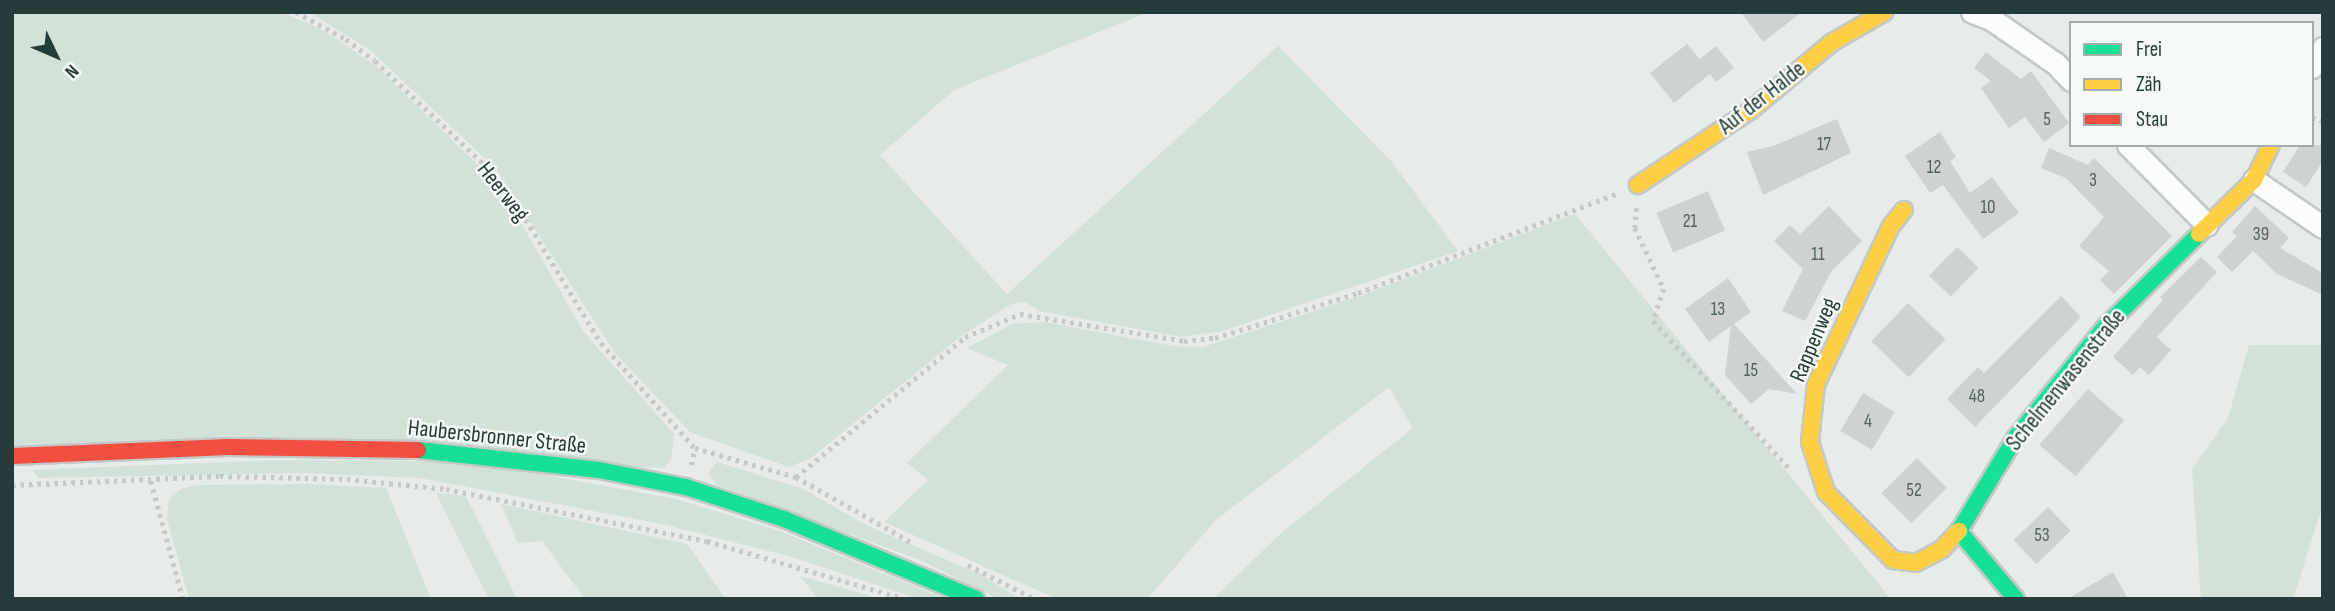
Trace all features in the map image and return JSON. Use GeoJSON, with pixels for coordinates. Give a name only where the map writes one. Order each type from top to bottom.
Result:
{"type":"FeatureCollection","features":[{"type":"Feature","properties":{"kind":"street","name":"Auf der Halde"},"geometry":{"type":"LineString","coordinates":[[1638,185],[1751,110],[1831,43],[1885,12]]}},
{"type":"Feature","properties":{"kind":"street"},"geometry":{"type":"LineString","coordinates":[[1972,12],[1991,19],[2069,78]]}},
{"type":"Feature","properties":{"kind":"street"},"geometry":{"type":"LineString","coordinates":[[2314,64],[2323,48]]}},
{"type":"Feature","properties":{"kind":"street"},"geometry":{"type":"LineString","coordinates":[[2130,147],[2207,225]]}},
{"type":"Feature","properties":{"kind":"street","name":"Schelmenwasenstraße"},"geometry":{"type":"LineString","coordinates":[[1959,531],[2032,417],[2106,326],[2254,180],[2270,147]]}},
{"type":"Feature","properties":{"kind":"street"},"geometry":{"type":"LineString","coordinates":[[2254,180],[2323,227]]}},
{"type":"Feature","properties":{"kind":"street","name":"Rappenweg"},"geometry":{"type":"LineString","coordinates":[[1904,210],[1891,226],[1816,384],[1810,442],[1826,492],[1893,560],[1916,564],[1942,549],[1959,531]]}},
{"type":"Feature","properties":{"kind":"street","name":"Haubersbronner Straße"},"geometry":{"type":"LineString","coordinates":[[12,456],[228,447],[444,450],[599,470],[686,487],[880,556],[976,599]]}},
{"type":"Feature","properties":{"kind":"street"},"geometry":{"type":"LineString","coordinates":[[1959,531],[2016,599]]}},
{"type":"Feature","properties":{"kind":"path","name":"Heerweg"},"geometry":{"type":"LineString","coordinates":[[296,12],[346,39],[374,61],[483,163],[517,205],[601,343],[667,413],[695,448],[796,477],[925,547]]}},
{"type":"Feature","properties":{"kind":"path"},"geometry":{"type":"LineString","coordinates":[[796,477],[965,337],[1020,314],[1184,341],[1215,338],[1358,293],[1638,185]]}},
{"type":"Feature","properties":{"kind":"path"},"geometry":{"type":"LineString","coordinates":[[1635,228],[1664,289],[1653,321],[1796,475],[1826,492]]}},
{"type":"Feature","properties":{"kind":"path"},"geometry":{"type":"LineString","coordinates":[[12,485],[220,477],[335,478],[446,489],[707,541],[903,599]]}},
{"type":"Feature","properties":{"kind":"path"},"geometry":{"type":"LineString","coordinates":[[150,481],[183,599]]}},
{"type":"Feature","properties":{"kind":"path"},"geometry":{"type":"LineString","coordinates":[[963,563],[1035,599]]}},
{"type":"Feature","properties":{"kind":"shaded area"},"geometry":{"type":"Polygon","coordinates":[[[12,12],[281,12],[325,31],[377,67],[476,163],[511,205],[583,331],[674,434],[671,459],[664,468],[12,447],[12,12]]]}},
{"type":"Feature","properties":{"kind":"shaded area"},"geometry":{"type":"Polygon","coordinates":[[[309,12],[1149,12],[954,90],[880,155],[1007,294],[1278,46],[1391,161],[1458,251],[1223,331],[1182,337],[1039,311],[1026,302],[1011,304],[960,337],[811,458],[789,467],[690,432],[615,353],[496,169],[370,50],[309,12]]]}},
{"type":"Feature","properties":{"kind":"shaded area"},"geometry":{"type":"Polygon","coordinates":[[[1575,214],[1891,599],[1213,599],[1281,533],[1413,428],[1389,387],[1216,520],[1147,599],[1057,599],[884,522],[928,480],[907,463],[1008,365],[967,348],[1012,324],[1045,322],[1173,346],[1203,347],[1360,296],[1575,214]]]}},
{"type":"Feature","properties":{"kind":"shaded area"},"geometry":{"type":"Polygon","coordinates":[[[2249,345],[2323,345],[2323,504],[2293,599],[2201,599],[2192,469],[2228,418],[2249,345]]]}},
{"type":"Feature","properties":{"kind":"shaded area"},"geometry":{"type":"Polygon","coordinates":[[[277,460],[432,461],[541,474],[676,499],[780,531],[946,599],[919,599],[789,556],[662,524],[420,478],[305,473],[38,478],[33,470],[277,460]]]}},
{"type":"Feature","properties":{"kind":"shaded area"},"geometry":{"type":"Polygon","coordinates":[[[717,462],[803,489],[866,525],[982,575],[1020,599],[999,599],[920,560],[717,485],[708,473],[717,462]]]}},
{"type":"Feature","properties":{"kind":"shaded area"},"geometry":{"type":"Polygon","coordinates":[[[307,484],[386,488],[431,599],[189,599],[167,519],[169,500],[181,489],[196,485],[307,484]]]}},
{"type":"Feature","properties":{"kind":"shaded area"},"geometry":{"type":"Polygon","coordinates":[[[436,493],[466,496],[517,599],[489,599],[436,493]]]}},
{"type":"Feature","properties":{"kind":"shaded area"},"geometry":{"type":"Polygon","coordinates":[[[501,504],[687,544],[726,599],[585,599],[542,541],[518,543],[501,504]]]}},
{"type":"Feature","properties":{"kind":"shaded area"},"geometry":{"type":"Polygon","coordinates":[[[800,576],[882,599],[818,599],[800,576]]]}},
{"type":"Feature","properties":{"kind":"building"},"geometry":{"type":"Polygon","coordinates":[[[1741,12],[1802,12],[1763,42],[1741,12]]]}},
{"type":"Feature","properties":{"kind":"building"},"geometry":{"type":"Polygon","coordinates":[[[1687,44],[1700,59],[1716,46],[1734,68],[1716,82],[1710,74],[1674,103],[1650,73],[1687,44]]]}},
{"type":"Feature","properties":{"kind":"building"},"geometry":{"type":"Polygon","coordinates":[[[1986,52],[2021,79],[2031,71],[2069,123],[2044,142],[2025,117],[2009,128],[1981,88],[1991,81],[1974,68],[1986,52]]]}},
{"type":"Feature","properties":{"kind":"building"},"geometry":{"type":"Polygon","coordinates":[[[1837,119],[1851,153],[1763,195],[1747,152],[1773,146],[1837,119]]]}},
{"type":"Feature","properties":{"kind":"building"},"geometry":{"type":"Polygon","coordinates":[[[1940,132],[1956,157],[1950,161],[1970,193],[1992,177],[2019,213],[1983,239],[1943,185],[1930,193],[1905,156],[1940,132]]]}},
{"type":"Feature","properties":{"kind":"building"},"geometry":{"type":"Polygon","coordinates":[[[2323,145],[2323,161],[2306,187],[2283,172],[2299,147],[2323,145]]]}},
{"type":"Feature","properties":{"kind":"building"},"geometry":{"type":"Polygon","coordinates":[[[2049,148],[2088,165],[2094,158],[2172,236],[2114,294],[2100,280],[2109,271],[2079,246],[2104,217],[2066,178],[2041,168],[2049,148]]]}},
{"type":"Feature","properties":{"kind":"building"},"geometry":{"type":"Polygon","coordinates":[[[1708,191],[1725,231],[1673,252],[1656,213],[1708,191]]]}},
{"type":"Feature","properties":{"kind":"building"},"geometry":{"type":"Polygon","coordinates":[[[1829,206],[1862,241],[1831,272],[1805,321],[1782,311],[1803,269],[1774,241],[1790,225],[1800,234],[1829,206]]]}},
{"type":"Feature","properties":{"kind":"building"},"geometry":{"type":"Polygon","coordinates":[[[2255,206],[2289,238],[2280,248],[2323,273],[2323,295],[2277,274],[2253,251],[2232,272],[2217,257],[2237,236],[2232,232],[2255,206]]]}},
{"type":"Feature","properties":{"kind":"building"},"geometry":{"type":"Polygon","coordinates":[[[1957,247],[1979,268],[1951,297],[1929,276],[1957,247]]]}},
{"type":"Feature","properties":{"kind":"building"},"geometry":{"type":"Polygon","coordinates":[[[2201,257],[2217,272],[2157,337],[2171,350],[2149,375],[2140,367],[2133,375],[2113,357],[2163,300],[2160,297],[2201,257]]]}},
{"type":"Feature","properties":{"kind":"building"},"geometry":{"type":"Polygon","coordinates":[[[1728,278],[1751,312],[1734,324],[1797,394],[1769,389],[1751,404],[1725,375],[1731,326],[1709,342],[1685,309],[1728,278]]]}},
{"type":"Feature","properties":{"kind":"building"},"geometry":{"type":"Polygon","coordinates":[[[2061,296],[2081,317],[1975,427],[1947,399],[1978,367],[1984,373],[2061,296]]]}},
{"type":"Feature","properties":{"kind":"building"},"geometry":{"type":"Polygon","coordinates":[[[1908,303],[1945,339],[1909,377],[1871,341],[1908,303]]]}},
{"type":"Feature","properties":{"kind":"building"},"geometry":{"type":"Polygon","coordinates":[[[2088,389],[2124,420],[2076,476],[2039,445],[2088,389]]]}},
{"type":"Feature","properties":{"kind":"building"},"geometry":{"type":"Polygon","coordinates":[[[1863,393],[1895,412],[1872,450],[1840,431],[1863,393]]]}},
{"type":"Feature","properties":{"kind":"building"},"geometry":{"type":"Polygon","coordinates":[[[1917,458],[1947,488],[1911,523],[1882,493],[1917,458]]]}},
{"type":"Feature","properties":{"kind":"building"},"geometry":{"type":"Polygon","coordinates":[[[2048,507],[2071,531],[2036,564],[2013,540],[2048,507]]]}},
{"type":"Feature","properties":{"kind":"building"},"geometry":{"type":"Polygon","coordinates":[[[2113,572],[2128,599],[2067,599],[2113,572]]]}},
{"type":"Feature","properties":{"kind":"traffic: fast"},"geometry":{"type":"LineString","coordinates":[[2016,599],[1959,531],[2016,437],[2106,326],[2199,234]]}},
{"type":"Feature","properties":{"kind":"traffic: fast"},"geometry":{"type":"LineString","coordinates":[[418,450],[599,470],[686,487],[784,519],[976,599]]}},
{"type":"Feature","properties":{"kind":"traffic: slow"},"geometry":{"type":"LineString","coordinates":[[1638,185],[1751,110],[1831,43],[1885,12]]}},
{"type":"Feature","properties":{"kind":"traffic: slow"},"geometry":{"type":"LineString","coordinates":[[2199,234],[2254,180],[2270,147]]}},
{"type":"Feature","properties":{"kind":"traffic: slow"},"geometry":{"type":"LineString","coordinates":[[1904,210],[1891,226],[1816,385],[1810,442],[1826,492],[1893,560],[1916,563],[1942,549],[1959,531]]}},
{"type":"Feature","properties":{"kind":"traffic: jam"},"geometry":{"type":"LineString","coordinates":[[12,456],[228,447],[418,450]]}}]}
